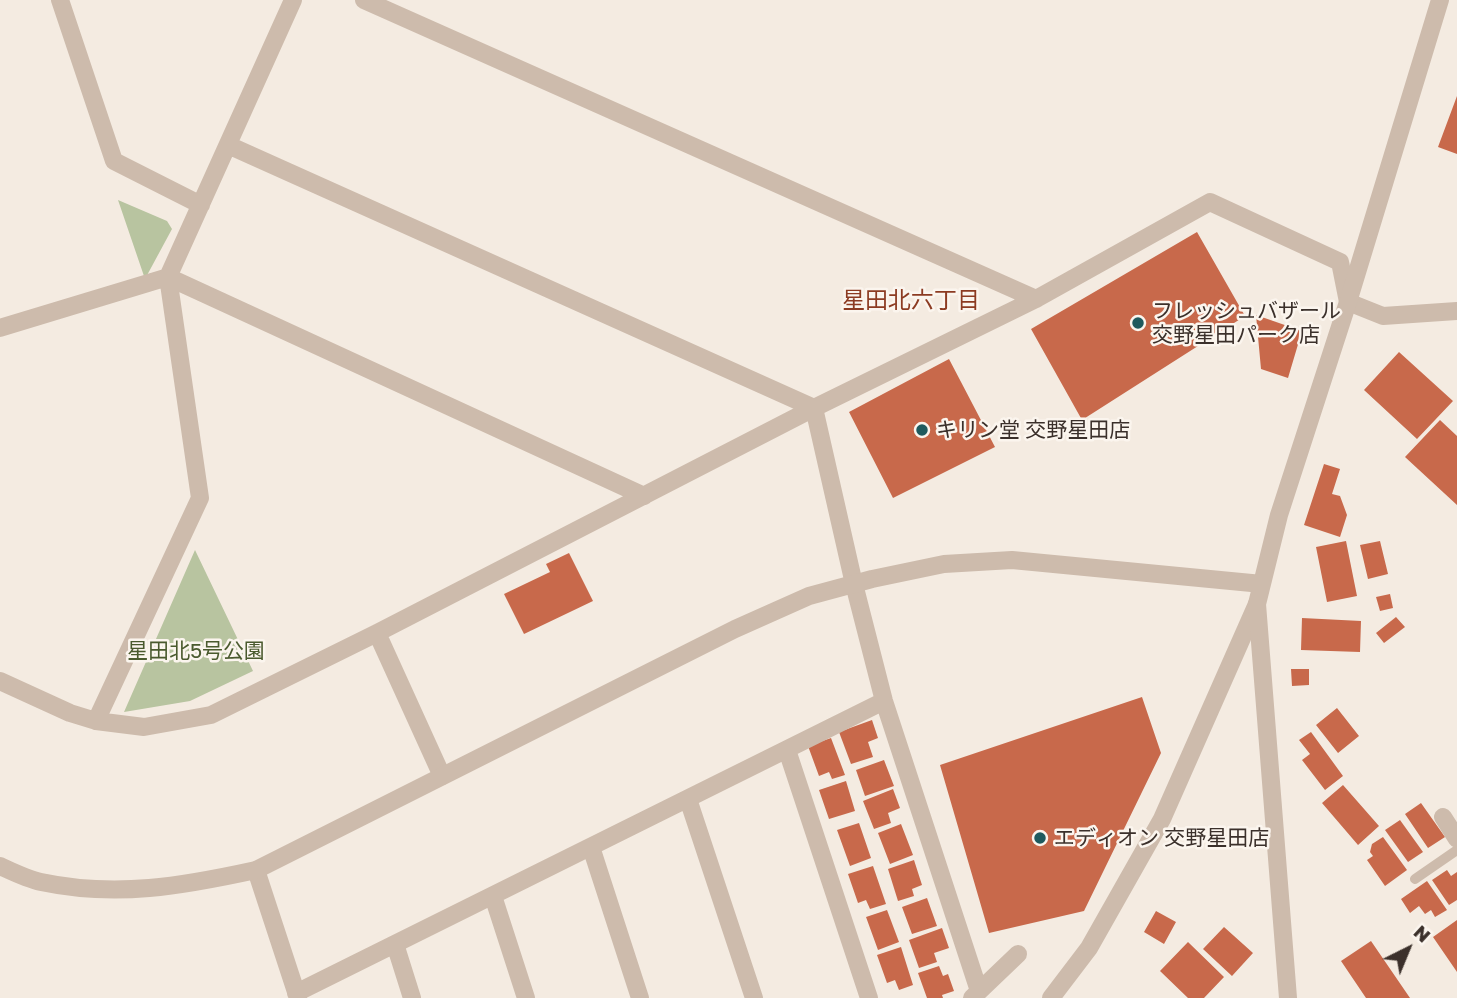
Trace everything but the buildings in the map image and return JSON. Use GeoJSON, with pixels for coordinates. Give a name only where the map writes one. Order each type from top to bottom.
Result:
{"type":"FeatureCollection","features":[{"type":"Feature","properties":{"kind":"street"},"geometry":{"type":"LineString","coordinates":[[60,0],[114,161],[201,205]]}},
{"type":"Feature","properties":{"kind":"street"},"geometry":{"type":"LineString","coordinates":[[96,721],[200,498],[168,278],[293,0]]}},
{"type":"Feature","properties":{"kind":"street"},"geometry":{"type":"LineString","coordinates":[[364,0],[1036,299]]}},
{"type":"Feature","properties":{"kind":"street"},"geometry":{"type":"LineString","coordinates":[[1051,998],[1089,948],[1162,819],[1257,604],[1279,515],[1348,302],[1440,0]]}},
{"type":"Feature","properties":{"kind":"street"},"geometry":{"type":"LineString","coordinates":[[228,145],[814,408]]}},
{"type":"Feature","properties":{"kind":"street"},"geometry":{"type":"LineString","coordinates":[[0,681],[70,713],[96,721],[144,727],[211,715],[377,633],[814,408],[1036,299],[1210,202],[1340,262],[1348,302]]}},
{"type":"Feature","properties":{"kind":"street"},"geometry":{"type":"LineString","coordinates":[[0,328],[168,278],[643,496]]}},
{"type":"Feature","properties":{"kind":"street"},"geometry":{"type":"LineString","coordinates":[[1348,302],[1383,316],[1457,311]]}},
{"type":"Feature","properties":{"kind":"street"},"geometry":{"type":"LineString","coordinates":[[814,408],[884,701],[975,995],[1018,954]]}},
{"type":"Feature","properties":{"kind":"street"},"geometry":{"type":"LineString","coordinates":[[0,866],[39,882],[122,891],[192,884],[256,870],[735,629],[809,596],[854,584],[944,564],[1012,560],[1262,584]]}},
{"type":"Feature","properties":{"kind":"street"},"geometry":{"type":"LineString","coordinates":[[1257,604],[1288,998]]}},
{"type":"Feature","properties":{"kind":"street"},"geometry":{"type":"LineString","coordinates":[[377,633],[442,776]]}},
{"type":"Feature","properties":{"kind":"street"},"geometry":{"type":"LineString","coordinates":[[256,870],[297,996],[395,944],[884,701]]}},
{"type":"Feature","properties":{"kind":"street"},"geometry":{"type":"LineString","coordinates":[[787,750],[869,998]]}},
{"type":"Feature","properties":{"kind":"street"},"geometry":{"type":"LineString","coordinates":[[688,799],[754,998]]}},
{"type":"Feature","properties":{"kind":"street"},"geometry":{"type":"LineString","coordinates":[[1443,817],[1457,839]]}},
{"type":"Feature","properties":{"kind":"street"},"geometry":{"type":"LineString","coordinates":[[591,847],[640,998]]}},
{"type":"Feature","properties":{"kind":"street"},"geometry":{"type":"LineString","coordinates":[[493,896],[526,998]]}},
{"type":"Feature","properties":{"kind":"street"},"geometry":{"type":"LineString","coordinates":[[395,944],[412,998]]}},
{"type":"Feature","properties":{"kind":"lane"},"geometry":{"type":"LineString","coordinates":[[1415,879],[1457,850]]}},
{"type":"Feature","properties":{"kind":"green space"},"geometry":{"type":"Polygon","coordinates":[[[118,200],[167,221],[172,229],[145,279],[118,200]]]}},
{"type":"Feature","properties":{"kind":"green space","name":"星田北5号公園"},"geometry":{"type":"Polygon","coordinates":[[[195,550],[253,671],[190,701],[124,712],[195,550]]]}},
{"type":"Feature","properties":{"kind":"place","name":"フレッシュバザール 交野星田パーク店"},"geometry":{"type":"Point","coordinates":[1138,323]}},
{"type":"Feature","properties":{"kind":"place","name":"キリン堂 交野星田店"},"geometry":{"type":"Point","coordinates":[922,430]}},
{"type":"Feature","properties":{"kind":"place","name":"エディオン 交野星田店"},"geometry":{"type":"Point","coordinates":[1040,838]}},
{"type":"Feature","properties":{"kind":"district","name":"星田北六丁目"},"geometry":{"type":"Point","coordinates":[911,301]}}]}
